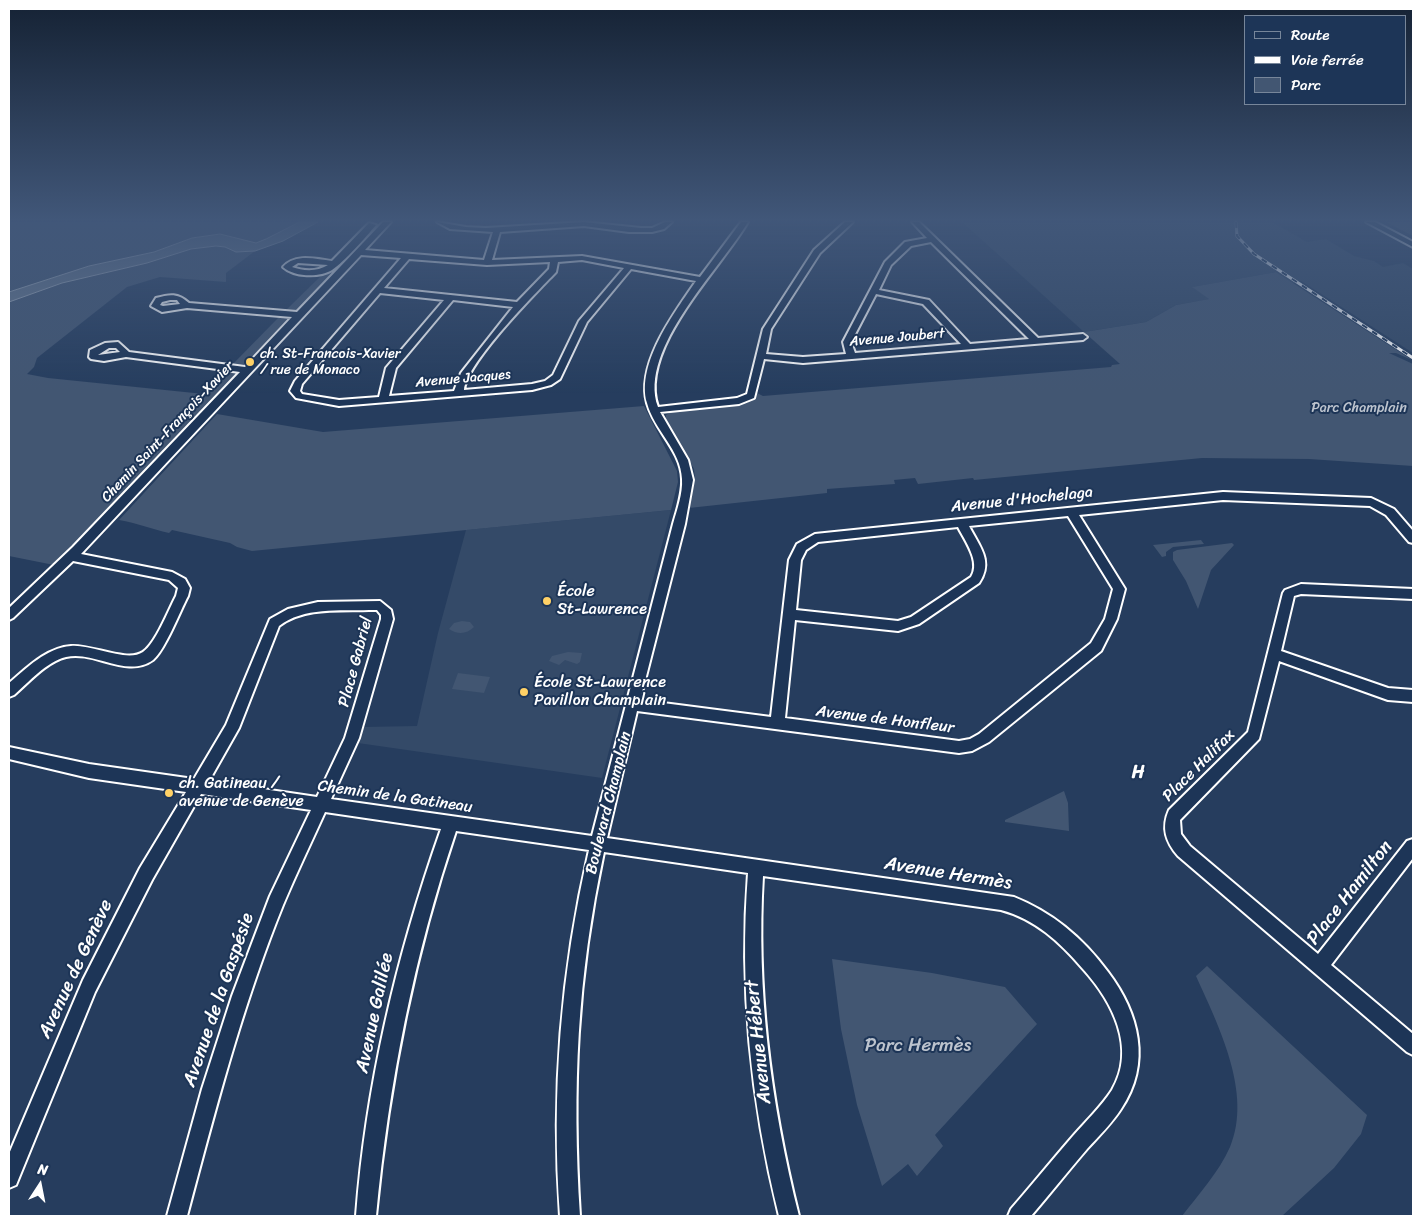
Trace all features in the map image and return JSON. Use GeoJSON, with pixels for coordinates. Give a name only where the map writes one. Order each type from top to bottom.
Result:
{"type":"FeatureCollection","features":[{"type":"Feature","properties":{"kind":"street","name":"Chemin Saint-François-Xavier"},"geometry":{"type":"LineString","coordinates":[[9,615],[71,556],[333,279]]}},
{"type":"Feature","properties":{"kind":"street","name":"Avenue Jacques"},"geometry":{"type":"LineString","coordinates":[[387,279],[298,383],[295,391],[302,398],[331,403],[536,387],[553,380],[558,375],[583,322],[618,279]]}},
{"type":"Feature","properties":{"kind":"street"},"geometry":{"type":"LineString","coordinates":[[459,393],[464,375],[506,319],[544,279]]}},
{"type":"Feature","properties":{"kind":"street"},"geometry":{"type":"LineString","coordinates":[[699,279],[703,280]]}},
{"type":"Feature","properties":{"kind":"street"},"geometry":{"type":"LineString","coordinates":[[655,410],[745,400],[753,393],[766,332],[799,279]]}},
{"type":"Feature","properties":{"kind":"street"},"geometry":{"type":"LineString","coordinates":[[850,356],[847,342],[879,279]]}},
{"type":"Feature","properties":{"kind":"street"},"geometry":{"type":"LineString","coordinates":[[974,279],[1029,331],[1036,341]]}},
{"type":"Feature","properties":{"kind":"street","name":"Boulevard Champlain"},"geometry":{"type":"LineString","coordinates":[[570,1216],[566,1108],[569,1025],[580,929],[688,480],[684,464],[650,399],[649,388],[663,340],[670,326],[703,280]]}},
{"type":"Feature","properties":{"kind":"street"},"geometry":{"type":"LineString","coordinates":[[377,290],[520,304]]}},
{"type":"Feature","properties":{"kind":"street"},"geometry":{"type":"LineString","coordinates":[[873,291],[926,302],[967,346]]}},
{"type":"Feature","properties":{"kind":"street"},"geometry":{"type":"LineString","coordinates":[[383,399],[391,368],[451,297]]}},
{"type":"Feature","properties":{"kind":"street"},"geometry":{"type":"LineString","coordinates":[[187,305],[298,316]]}},
{"type":"Feature","properties":{"kind":"street","name":"Avenue Joubert"},"geometry":{"type":"LineString","coordinates":[[760,356],[800,360],[1083,337]]}},
{"type":"Feature","properties":{"kind":"street"},"geometry":{"type":"LineString","coordinates":[[126,354],[248,370]]}},
{"type":"Feature","properties":{"kind":"street","name":"Avenue d'Hochelaga"},"geometry":{"type":"LineString","coordinates":[[777,724],[796,555],[809,540],[823,536],[1229,496],[1366,501],[1380,505],[1392,512],[1413,539]]}},
{"type":"Feature","properties":{"kind":"street","name":"Avenue de Honfleur"},"geometry":{"type":"LineString","coordinates":[[633,705],[959,747],[972,744],[982,739],[1096,648],[1101,640],[1119,593],[1117,585],[1071,511]]}},
{"type":"Feature","properties":{"kind":"street"},"geometry":{"type":"LineString","coordinates":[[789,614],[898,626],[914,621],[975,580],[980,573],[981,563],[962,523]]}},
{"type":"Feature","properties":{"kind":"street"},"geometry":{"type":"LineString","coordinates":[[9,691],[47,660],[70,650],[82,650],[130,661],[143,659],[156,647],[183,592],[183,585],[176,578],[71,556]]}},
{"type":"Feature","properties":{"kind":"street","name":"Place Halifax"},"geometry":{"type":"LineString","coordinates":[[1413,594],[1301,589],[1292,591],[1288,595],[1254,735],[1174,814],[1172,831],[1179,846],[1184,851],[1413,1046]]}},
{"type":"Feature","properties":{"kind":"street","name":"Place Gabriel"},"geometry":{"type":"LineString","coordinates":[[197,787],[234,723],[273,625],[278,619],[296,610],[369,605],[380,606],[387,613],[387,619],[356,729],[320,804]]}},
{"type":"Feature","properties":{"kind":"street"},"geometry":{"type":"LineString","coordinates":[[1274,654],[1384,692],[1413,696]]}},
{"type":"Feature","properties":{"kind":"street","name":"Chemin de la Gatineau"},"geometry":{"type":"LineString","coordinates":[[9,753],[89,771],[599,844]]}},
{"type":"Feature","properties":{"kind":"street","name":"Avenue de Genève"},"geometry":{"type":"LineString","coordinates":[[9,1178],[45,1087],[89,986],[146,874],[197,787]]}},
{"type":"Feature","properties":{"kind":"street","name":"Avenue de la Gaspésie"},"geometry":{"type":"LineString","coordinates":[[177,1216],[211,1089],[241,996],[276,902],[320,804]]}},
{"type":"Feature","properties":{"kind":"street","name":"Avenue Galilée"},"geometry":{"type":"LineString","coordinates":[[366,1216],[377,1117],[396,1010],[420,912],[451,823]]}},
{"type":"Feature","properties":{"kind":"street","name":"Avenue Hermès"},"geometry":{"type":"LineString","coordinates":[[599,844],[1009,903],[1036,914],[1053,927],[1105,980],[1118,1001],[1128,1030],[1130,1054],[1128,1076],[1116,1101],[1018,1216]]}},
{"type":"Feature","properties":{"kind":"street","name":"Place Hamilton"},"geometry":{"type":"LineString","coordinates":[[1319,966],[1413,846]]}},
{"type":"Feature","properties":{"kind":"street","name":"Avenue Hébert"},"geometry":{"type":"LineString","coordinates":[[756,866],[751,952],[755,1029],[769,1129],[789,1216]]}},
{"type":"Feature","properties":{"kind":"shaded area"},"geometry":{"type":"Polygon","coordinates":[[[48,279],[78,279],[9,302],[9,292],[48,279]]]}},
{"type":"Feature","properties":{"kind":"shaded area"},"geometry":{"type":"Polygon","coordinates":[[[1025,279],[1236,279],[1193,287],[1210,299],[1176,305],[1146,322],[1084,332],[1025,279]]]}},
{"type":"Feature","properties":{"kind":"shaded area"},"geometry":{"type":"Polygon","coordinates":[[[1286,279],[1413,279],[1413,353],[1301,281],[1292,283],[1286,279]]]}},
{"type":"Feature","properties":{"kind":"shaded area"},"geometry":{"type":"Polygon","coordinates":[[[671,510],[602,778],[358,743],[364,727],[417,726],[438,633],[466,530],[671,510]]]}},
{"type":"Feature","properties":{"kind":"green space"},"geometry":{"type":"Polygon","coordinates":[[[9,279],[48,279],[9,292],[9,279]]]}},
{"type":"Feature","properties":{"kind":"green space"},"geometry":{"type":"Polygon","coordinates":[[[78,279],[153,279],[127,287],[37,358],[34,367],[27,374],[48,378],[204,394],[227,370],[237,374],[54,565],[9,556],[9,302],[78,279]]]}},
{"type":"Feature","properties":{"kind":"green space"},"geometry":{"type":"Polygon","coordinates":[[[189,279],[226,279],[226,282],[189,279]]]}},
{"type":"Feature","properties":{"kind":"green space"},"geometry":{"type":"Polygon","coordinates":[[[318,279],[327,279],[297,310],[284,312],[318,279]]]}},
{"type":"Feature","properties":{"kind":"green space","name":"Parc Champlain"},"geometry":{"type":"Polygon","coordinates":[[[1236,279],[1287,279],[1412,360],[1396,353],[1389,353],[1413,364],[1413,466],[1309,459],[1202,458],[918,484],[915,478],[894,480],[895,484],[827,489],[827,493],[689,508],[695,479],[694,469],[666,419],[666,415],[671,412],[740,404],[751,401],[757,393],[763,396],[1111,367],[1112,365],[1120,364],[1084,332],[1146,322],[1176,305],[1209,299],[1192,287],[1236,279]]]}},
{"type":"Feature","properties":{"kind":"green space"},"geometry":{"type":"Polygon","coordinates":[[[280,316],[289,319],[247,364],[232,365],[280,316]]]}},
{"type":"Feature","properties":{"kind":"green space"},"geometry":{"type":"Polygon","coordinates":[[[644,406],[677,471],[678,482],[671,510],[252,551],[230,543],[172,530],[169,533],[119,520],[217,414],[323,432],[644,406]]]}},
{"type":"Feature","properties":{"kind":"green space"},"geometry":{"type":"Polygon","coordinates":[[[1201,540],[1204,544],[1173,547],[1166,552],[1166,556],[1162,557],[1153,545],[1201,540]]]}},
{"type":"Feature","properties":{"kind":"green space"},"geometry":{"type":"Polygon","coordinates":[[[1232,543],[1234,545],[1211,570],[1198,609],[1186,581],[1173,560],[1173,552],[1232,543]]]}},
{"type":"Feature","properties":{"kind":"green space"},"geometry":{"type":"Polygon","coordinates":[[[470,622],[474,627],[462,633],[449,629],[454,623],[470,622]]]}},
{"type":"Feature","properties":{"kind":"green space"},"geometry":{"type":"Polygon","coordinates":[[[568,652],[582,653],[580,662],[577,664],[565,660],[559,665],[549,661],[552,656],[568,652]]]}},
{"type":"Feature","properties":{"kind":"green space"},"geometry":{"type":"Polygon","coordinates":[[[458,673],[490,677],[484,693],[452,689],[458,673]]]}},
{"type":"Feature","properties":{"kind":"green space"},"geometry":{"type":"Polygon","coordinates":[[[1064,791],[1068,803],[1069,831],[1005,822],[1005,820],[1064,791]]]}},
{"type":"Feature","properties":{"kind":"green space","name":"Parc Hermès"},"geometry":{"type":"Polygon","coordinates":[[[832,959],[932,973],[1005,987],[1037,1024],[935,1135],[943,1146],[917,1176],[908,1164],[882,1186],[857,1105],[841,1029],[832,959]]]}},
{"type":"Feature","properties":{"kind":"green space"},"geometry":{"type":"Polygon","coordinates":[[[1207,966],[1367,1115],[1361,1134],[1334,1168],[1282,1216],[1182,1216],[1220,1165],[1230,1147],[1236,1126],[1235,1082],[1230,1060],[1214,1016],[1196,976],[1207,966]]]}},
{"type":"Feature","properties":{"kind":"railway"},"geometry":{"type":"LineString","coordinates":[[1292,279],[1413,358]]}},
{"type":"Feature","properties":{"kind":"place","name":"ch. St-Francois-Xavier / rue de Monaco"},"geometry":{"type":"Point","coordinates":[250,362]}},
{"type":"Feature","properties":{"kind":"place","name":"École St-Lawrence"},"geometry":{"type":"Point","coordinates":[547,601]}},
{"type":"Feature","properties":{"kind":"place","name":"École St-Lawrence Pavillon Champlain"},"geometry":{"type":"Point","coordinates":[524,692]}},
{"type":"Feature","properties":{"kind":"place","name":"ch. Gatineau / avenue de Genève"},"geometry":{"type":"Point","coordinates":[169,793]}},
{"type":"Feature","properties":{"kind":"district","name":"H"},"geometry":{"type":"Point","coordinates":[1138,773]}}]}
